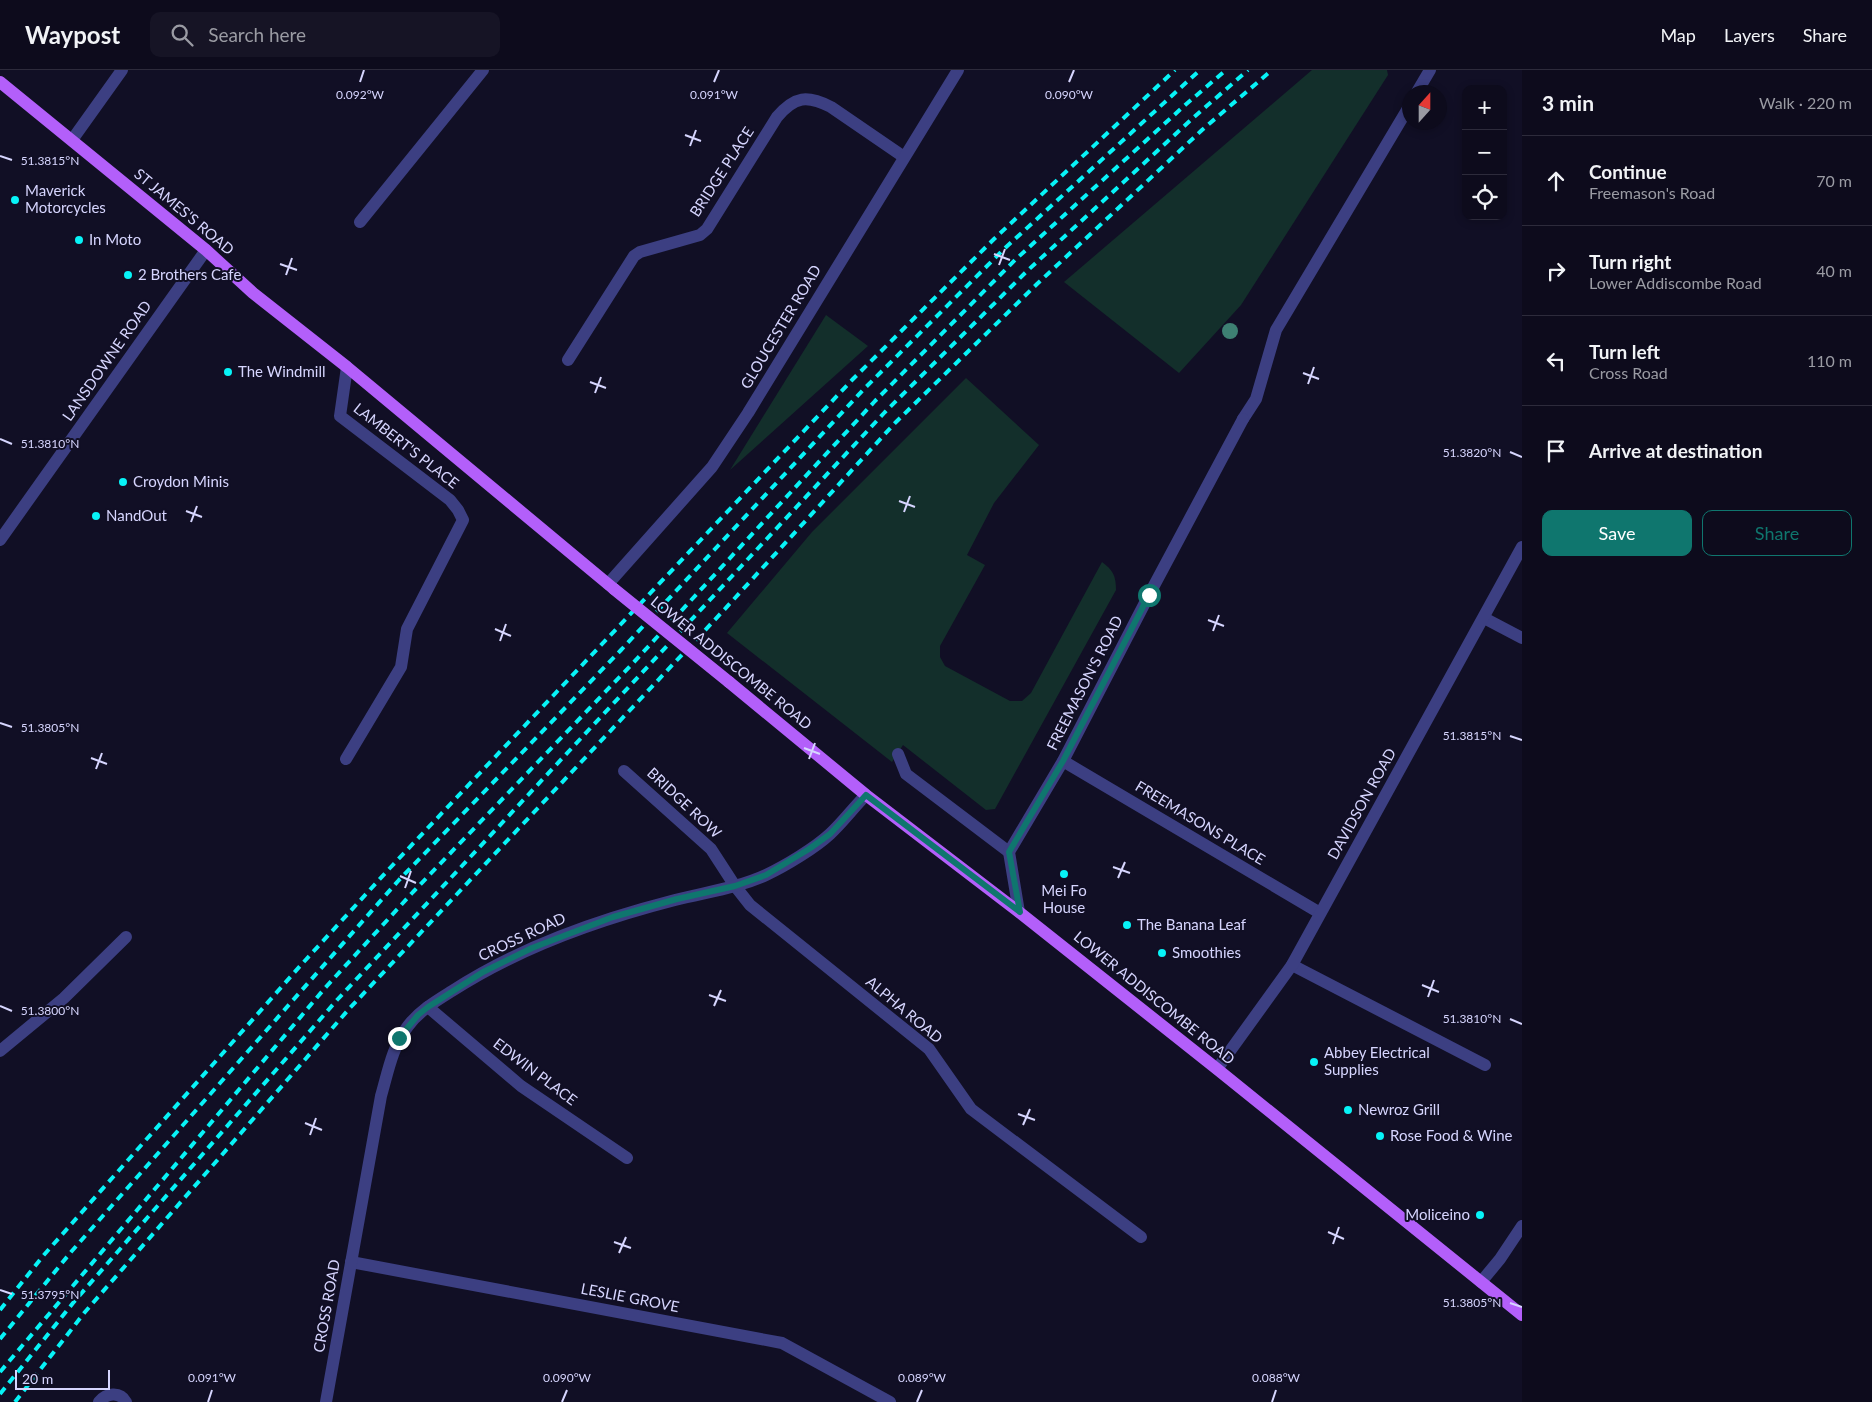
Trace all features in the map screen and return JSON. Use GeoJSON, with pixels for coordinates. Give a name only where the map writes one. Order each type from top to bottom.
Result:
{"type":"FeatureCollection","features":[{"type":"Feature","properties":{"kind":"main road","name":"ST JAMES'S ROAD"},"geometry":{"type":"LineString","coordinates":[[0,82],[206,250],[253,293],[347,367]]}},
{"type":"Feature","properties":{"kind":"main road","name":"LOWER ADDISCOMBE ROAD"},"geometry":{"type":"LineString","coordinates":[[347,367],[866,795],[1020,912],[1217,1068],[1522,1315]]}},
{"type":"Feature","properties":{"kind":"street"},"geometry":{"type":"LineString","coordinates":[[72,140],[122,70]]}},
{"type":"Feature","properties":{"kind":"street"},"geometry":{"type":"LineString","coordinates":[[360,222],[483,70]]}},
{"type":"Feature","properties":{"kind":"street","name":"GLOUCESTER ROAD"},"geometry":{"type":"LineString","coordinates":[[611,586],[712,467],[748,413],[958,70]]}},
{"type":"Feature","properties":{"kind":"street"},"geometry":{"type":"LineString","coordinates":[[1421,85],[1430,70]]}},
{"type":"Feature","properties":{"kind":"street","name":"BRIDGE PLACE"},"geometry":{"type":"LineString","coordinates":[[568,360],[634,256],[640,252],[700,235],[707,229],[784,108],[806,98],[818,100],[904,157]]}},
{"type":"Feature","properties":{"kind":"street","name":"FREEMASON'S ROAD"},"geometry":{"type":"LineString","coordinates":[[1009,852],[1063,761],[1149,595],[1243,419],[1256,399],[1276,330],[1402,118]]}},
{"type":"Feature","properties":{"kind":"street","name":"LANSDOWNE ROAD"},"geometry":{"type":"LineString","coordinates":[[0,540],[206,250]]}},
{"type":"Feature","properties":{"kind":"street","name":"LAMBERT'S PLACE"},"geometry":{"type":"LineString","coordinates":[[346,759],[401,667],[407,629],[463,520],[450,500],[340,416],[347,367]]}},
{"type":"Feature","properties":{"kind":"street","name":"DAVIDSON ROAD"},"geometry":{"type":"LineString","coordinates":[[1217,1068],[1292,965],[1522,547]]}},
{"type":"Feature","properties":{"kind":"street"},"geometry":{"type":"LineString","coordinates":[[1484,618],[1522,638]]}},
{"type":"Feature","properties":{"kind":"street"},"geometry":{"type":"LineString","coordinates":[[898,754],[906,774],[1009,852],[1020,912]]}},
{"type":"Feature","properties":{"kind":"street","name":"FREEMASONS PLACE"},"geometry":{"type":"LineString","coordinates":[[1063,761],[1320,913]]}},
{"type":"Feature","properties":{"kind":"street","name":"BRIDGE ROW"},"geometry":{"type":"LineString","coordinates":[[624,771],[711,849],[735,886]]}},
{"type":"Feature","properties":{"kind":"street","name":"CROSS ROAD"},"geometry":{"type":"LineString","coordinates":[[326,1402],[381,1096],[395,1049],[408,1025],[428,1007],[483,972],[532,948],[580,928],[622,914],[735,886],[766,875],[830,834],[866,795]]}},
{"type":"Feature","properties":{"kind":"street","name":"ALPHA ROAD"},"geometry":{"type":"LineString","coordinates":[[735,886],[750,905],[929,1049],[971,1109],[1141,1237]]}},
{"type":"Feature","properties":{"kind":"street"},"geometry":{"type":"LineString","coordinates":[[0,1051],[64,998],[126,937]]}},
{"type":"Feature","properties":{"kind":"street"},"geometry":{"type":"LineString","coordinates":[[1292,965],[1485,1065]]}},
{"type":"Feature","properties":{"kind":"street","name":"EDWIN PLACE"},"geometry":{"type":"LineString","coordinates":[[428,1007],[522,1086],[628,1158]]}},
{"type":"Feature","properties":{"kind":"street"},"geometry":{"type":"LineString","coordinates":[[1481,1282],[1500,1259],[1522,1226]]}},
{"type":"Feature","properties":{"kind":"street","name":"LESLIE GROVE"},"geometry":{"type":"LineString","coordinates":[[351,1262],[782,1343],[890,1402]]}},
{"type":"Feature","properties":{"kind":"street"},"geometry":{"type":"LineString","coordinates":[[99,1402],[103,1397],[114,1394],[124,1398],[126,1402]]}},
{"type":"Feature","properties":{"kind":"green space"},"geometry":{"type":"Polygon","coordinates":[[[1312,70],[1387,70],[1388,75],[1241,305],[1179,373],[1064,282],[1312,70]]]}},
{"type":"Feature","properties":{"kind":"green space"},"geometry":{"type":"Polygon","coordinates":[[[826,315],[868,346],[730,470],[826,315]]]}},
{"type":"Feature","properties":{"kind":"green space"},"geometry":{"type":"Polygon","coordinates":[[[966,378],[1039,445],[994,503],[967,555],[985,565],[940,646],[940,657],[945,666],[1010,701],[1022,701],[1031,693],[1102,562],[1113,574],[1116,585],[1116,590],[995,809],[986,810],[903,745],[892,762],[727,633],[812,532],[966,378]]]}},
{"type":"Feature","properties":{"kind":"railway"},"geometry":{"type":"LineString","coordinates":[[0,1310],[43,1256],[301,965],[389,869],[853,379],[994,239],[1175,70]]}},
{"type":"Feature","properties":{"kind":"railway"},"geometry":{"type":"LineString","coordinates":[[0,1339],[71,1252],[399,880],[621,650],[863,390],[1004,249],[1200,70]]}},
{"type":"Feature","properties":{"kind":"railway"},"geometry":{"type":"LineString","coordinates":[[0,1372],[325,988],[413,892],[634,662],[875,401],[1015,260],[1226,70]]}},
{"type":"Feature","properties":{"kind":"railway"},"geometry":{"type":"LineString","coordinates":[[0,1394],[73,1303],[337,1000],[885,412],[1026,272],[1193,118],[1248,70]]}},
{"type":"Feature","properties":{"kind":"railway"},"geometry":{"type":"LineString","coordinates":[[15,1402],[85,1312],[349,1009],[724,610],[895,423],[1037,284],[1202,130],[1272,70]]}},
{"type":"Feature","properties":{"kind":"place","name":"Maverick Motorcycles"},"geometry":{"type":"Point","coordinates":[15,200]}},
{"type":"Feature","properties":{"kind":"place","name":"In Moto"},"geometry":{"type":"Point","coordinates":[79,240]}},
{"type":"Feature","properties":{"kind":"place","name":"2 Brothers Cafe"},"geometry":{"type":"Point","coordinates":[128,275]}},
{"type":"Feature","properties":{"kind":"place","name":"The Windmill"},"geometry":{"type":"Point","coordinates":[228,372]}},
{"type":"Feature","properties":{"kind":"place","name":"Croydon Minis"},"geometry":{"type":"Point","coordinates":[123,482]}},
{"type":"Feature","properties":{"kind":"place","name":"NandOut"},"geometry":{"type":"Point","coordinates":[96,516]}},
{"type":"Feature","properties":{"kind":"place","name":"Mei Fo House"},"geometry":{"type":"Point","coordinates":[1064,874]}},
{"type":"Feature","properties":{"kind":"place","name":"The Banana Leaf"},"geometry":{"type":"Point","coordinates":[1127,925]}},
{"type":"Feature","properties":{"kind":"place","name":"Smoothies"},"geometry":{"type":"Point","coordinates":[1162,953]}},
{"type":"Feature","properties":{"kind":"place","name":"Abbey Electrical Supplies"},"geometry":{"type":"Point","coordinates":[1314,1062]}},
{"type":"Feature","properties":{"kind":"place","name":"Newroz Grill"},"geometry":{"type":"Point","coordinates":[1348,1110]}},
{"type":"Feature","properties":{"kind":"place","name":"Rose Food & Wine"},"geometry":{"type":"Point","coordinates":[1380,1136]}},
{"type":"Feature","properties":{"kind":"place","name":"Moliceino"},"geometry":{"type":"Point","coordinates":[1480,1215]}},
{"type":"Feature","properties":{"kind":"route"},"geometry":{"type":"LineString","coordinates":[[399,1038],[408,1025],[428,1007],[483,972],[532,948],[580,928],[613,917],[677,899],[735,886],[766,875],[830,834],[866,795],[1020,912],[1009,852],[1063,761],[1149,595]]}}]}
